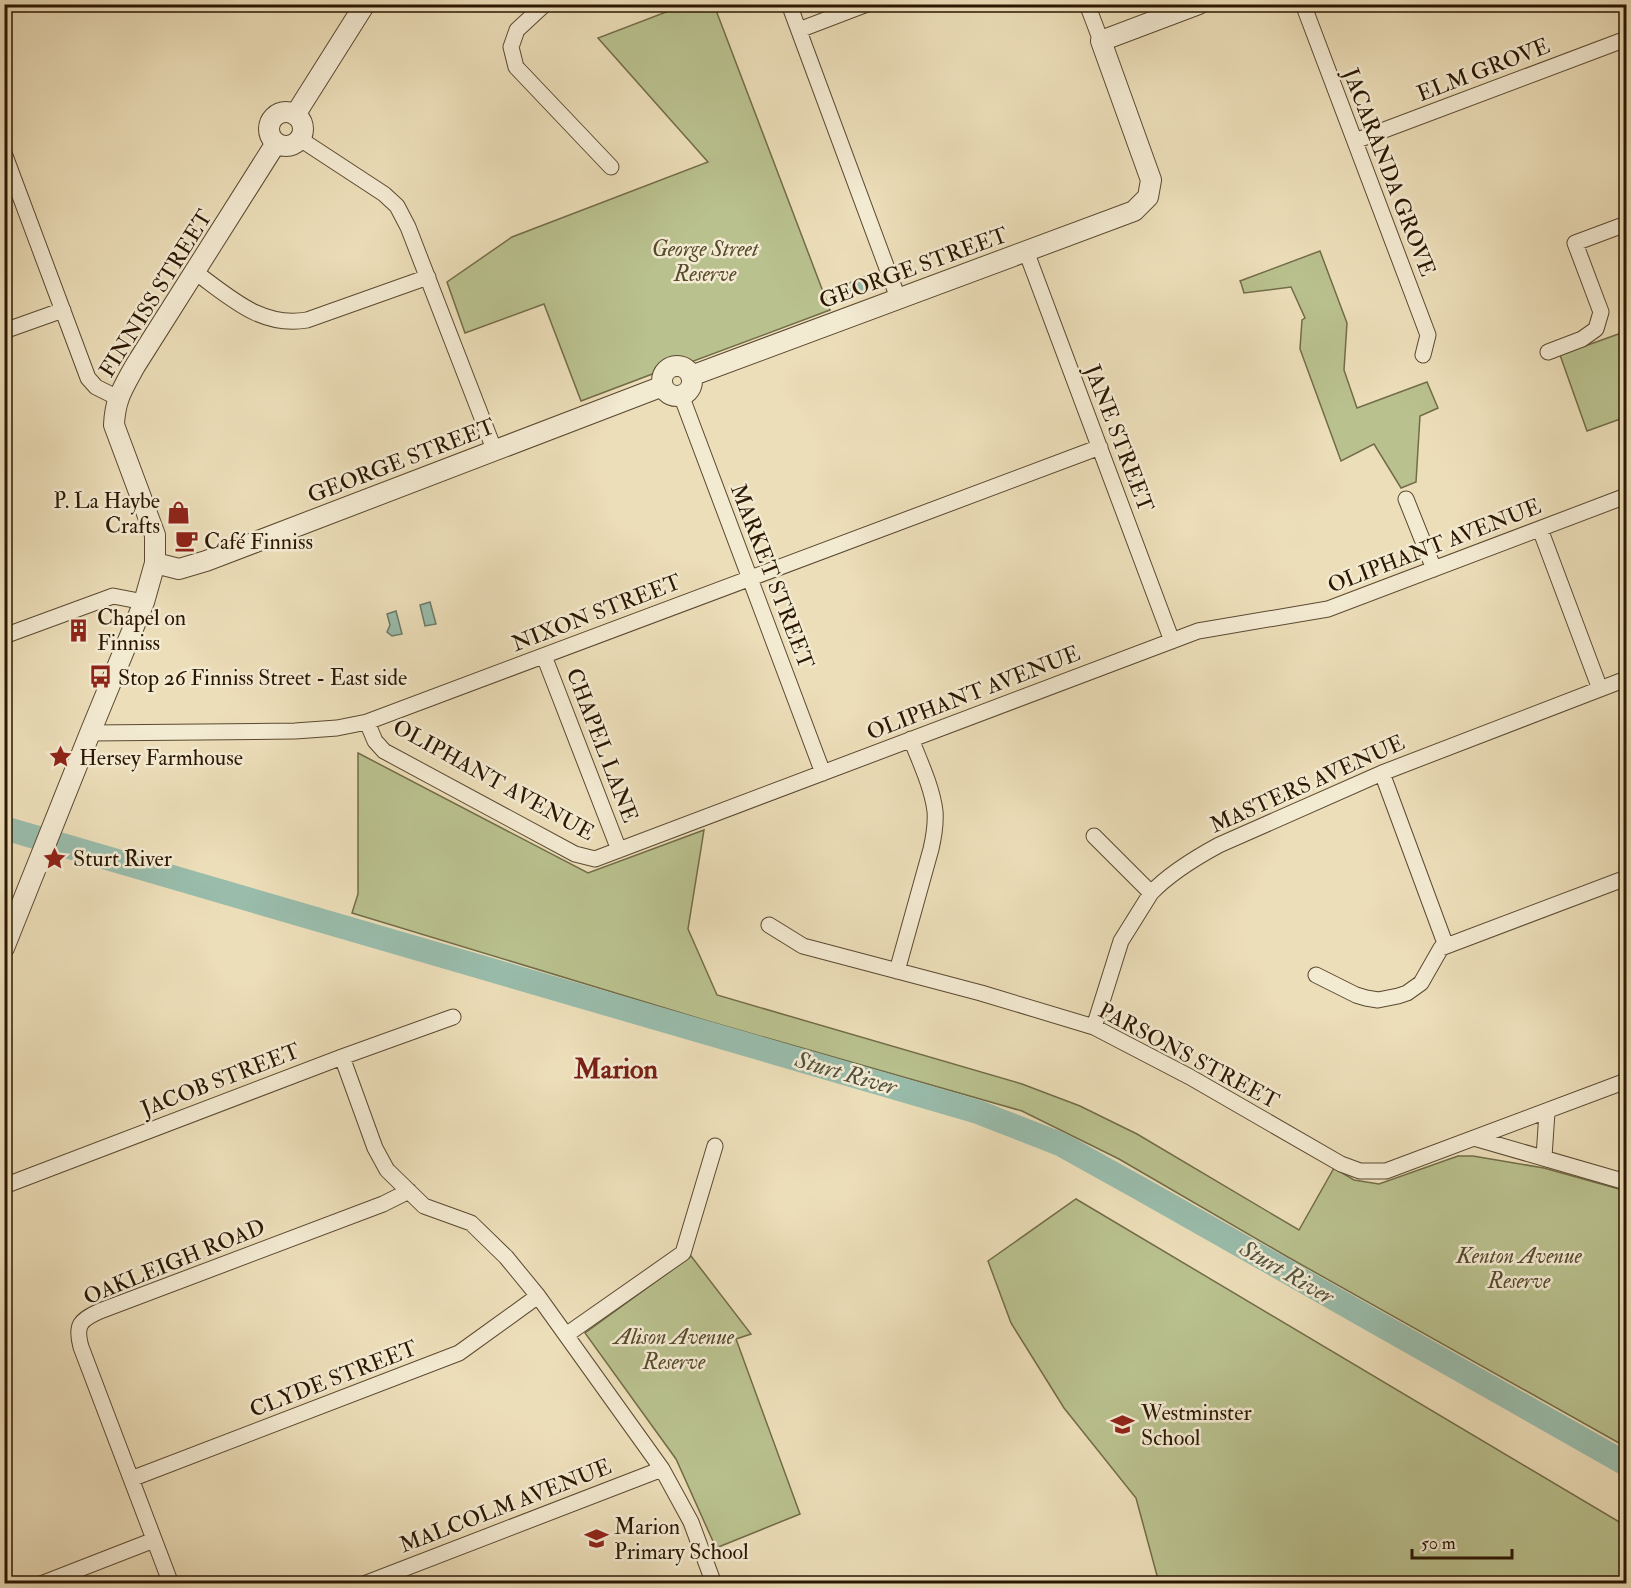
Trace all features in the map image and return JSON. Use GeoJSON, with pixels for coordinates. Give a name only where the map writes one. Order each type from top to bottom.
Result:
{"type":"FeatureCollection","features":[{"type":"Feature","properties":{"kind":"street"},"geometry":{"type":"LineString","coordinates":[[295,115],[365,4]]}},
{"type":"Feature","properties":{"kind":"street"},"geometry":{"type":"LineString","coordinates":[[545,4],[517,30],[512,47],[516,67],[611,167]]}},
{"type":"Feature","properties":{"kind":"street"},"geometry":{"type":"LineString","coordinates":[[789,4],[898,298]]}},
{"type":"Feature","properties":{"kind":"street"},"geometry":{"type":"LineString","coordinates":[[799,30],[867,4]]}},
{"type":"Feature","properties":{"kind":"street"},"geometry":{"type":"LineString","coordinates":[[1087,4],[1101,41],[1199,4]]}},
{"type":"Feature","properties":{"kind":"street","name":"JACARANDA GROVE"},"geometry":{"type":"LineString","coordinates":[[1303,4],[1428,335],[1423,355]]}},
{"type":"Feature","properties":{"kind":"street","name":"ELM GROVE"},"geometry":{"type":"LineString","coordinates":[[1355,141],[1626,39]]}},
{"type":"Feature","properties":{"kind":"street","name":"GEORGE STREET"},"geometry":{"type":"LineString","coordinates":[[691,376],[1134,211],[1148,197],[1152,180],[1101,41]]}},
{"type":"Feature","properties":{"kind":"street"},"geometry":{"type":"LineString","coordinates":[[284,112],[295,115],[303,126],[300,139],[292,145],[276,143],[270,134],[271,122],[284,112]]}},
{"type":"Feature","properties":{"kind":"street"},"geometry":{"type":"LineString","coordinates":[[300,139],[384,194],[397,206],[408,227],[495,449]]}},
{"type":"Feature","properties":{"kind":"street","name":"FINNISS STREET"},"geometry":{"type":"LineString","coordinates":[[4,948],[144,602],[155,563],[155,535],[114,425],[118,398],[135,366],[276,143]]}},
{"type":"Feature","properties":{"kind":"street"},"geometry":{"type":"LineString","coordinates":[[4,153],[88,378],[96,387],[118,398]]}},
{"type":"Feature","properties":{"kind":"street"},"geometry":{"type":"LineString","coordinates":[[1548,352],[1582,339],[1596,329],[1599,321],[1600,312],[1570,239],[1626,224]]}},
{"type":"Feature","properties":{"kind":"street","name":"JANE STREET"},"geometry":{"type":"LineString","coordinates":[[1026,251],[1172,641]]}},
{"type":"Feature","properties":{"kind":"street"},"geometry":{"type":"LineString","coordinates":[[195,272],[250,311],[279,322],[307,320],[428,277]]}},
{"type":"Feature","properties":{"kind":"street"},"geometry":{"type":"LineString","coordinates":[[4,331],[63,310]]}},
{"type":"Feature","properties":{"kind":"street"},"geometry":{"type":"LineString","coordinates":[[674,367],[684,369],[691,376],[689,390],[681,395],[672,395],[663,386],[662,381],[666,372],[674,367]]}},
{"type":"Feature","properties":{"kind":"street","name":"GEORGE STREET"},"geometry":{"type":"LineString","coordinates":[[155,563],[178,569],[206,561],[663,386]]}},
{"type":"Feature","properties":{"kind":"street","name":"MARKET STREET"},"geometry":{"type":"LineString","coordinates":[[681,395],[823,773]]}},
{"type":"Feature","properties":{"kind":"street","name":"NIXON STREET"},"geometry":{"type":"LineString","coordinates":[[90,733],[295,731],[338,728],[367,722],[1100,447]]}},
{"type":"Feature","properties":{"kind":"street","name":"OLIPHANT AVENUE"},"geometry":{"type":"LineString","coordinates":[[367,722],[375,741],[384,751],[575,854],[595,859],[1198,631],[1328,609],[1626,496]]}},
{"type":"Feature","properties":{"kind":"street"},"geometry":{"type":"LineString","coordinates":[[1406,499],[1434,569]]}},
{"type":"Feature","properties":{"kind":"street"},"geometry":{"type":"LineString","coordinates":[[1540,529],[1600,689]]}},
{"type":"Feature","properties":{"kind":"street"},"geometry":{"type":"LineString","coordinates":[[4,636],[113,596],[144,602]]}},
{"type":"Feature","properties":{"kind":"street","name":"CHAPEL LANE"},"geometry":{"type":"LineString","coordinates":[[544,656],[619,850]]}},
{"type":"Feature","properties":{"kind":"street","name":"MASTERS AVENUE"},"geometry":{"type":"LineString","coordinates":[[1094,1027],[1121,941],[1151,893],[1198,856],[1382,773],[1626,680]]}},
{"type":"Feature","properties":{"kind":"street"},"geometry":{"type":"LineString","coordinates":[[897,971],[932,849],[935,830],[930,790],[911,739]]}},
{"type":"Feature","properties":{"kind":"street"},"geometry":{"type":"LineString","coordinates":[[1382,773],[1446,946]]}},
{"type":"Feature","properties":{"kind":"street"},"geometry":{"type":"LineString","coordinates":[[1094,836],[1151,893]]}},
{"type":"Feature","properties":{"kind":"street"},"geometry":{"type":"LineString","coordinates":[[1316,975],[1356,995],[1378,1000],[1388,999],[1407,993],[1421,983],[1441,948],[1626,878]]}},
{"type":"Feature","properties":{"kind":"street","name":"PARSONS STREET"},"geometry":{"type":"LineString","coordinates":[[769,925],[803,946],[981,993],[1094,1027],[1190,1077],[1341,1164],[1360,1171],[1386,1171],[1626,1081]]}},
{"type":"Feature","properties":{"kind":"street","name":"JACOB STREET"},"geometry":{"type":"LineString","coordinates":[[4,1186],[453,1017]]}},
{"type":"Feature","properties":{"kind":"street"},"geometry":{"type":"LineString","coordinates":[[342,1057],[375,1148],[387,1170],[424,1206],[471,1223],[506,1257],[538,1296],[662,1469],[691,1522],[714,1584]]}},
{"type":"Feature","properties":{"kind":"street"},"geometry":{"type":"LineString","coordinates":[[1544,1157],[1547,1112]]}},
{"type":"Feature","properties":{"kind":"street"},"geometry":{"type":"LineString","coordinates":[[1474,1138],[1626,1182]]}},
{"type":"Feature","properties":{"kind":"street"},"geometry":{"type":"LineString","coordinates":[[566,1335],[683,1253],[715,1146]]}},
{"type":"Feature","properties":{"kind":"street","name":"OAKLEIGH ROAD"},"geometry":{"type":"LineString","coordinates":[[171,1584],[81,1347],[78,1335],[80,1326],[85,1318],[111,1306],[384,1204],[409,1191]]}},
{"type":"Feature","properties":{"kind":"street","name":"CLYDE STREET"},"geometry":{"type":"LineString","coordinates":[[131,1479],[459,1353],[538,1296]]}},
{"type":"Feature","properties":{"kind":"street","name":"MALCOLM AVENUE"},"geometry":{"type":"LineString","coordinates":[[364,1584],[662,1469]]}},
{"type":"Feature","properties":{"kind":"street"},"geometry":{"type":"LineString","coordinates":[[41,1584],[154,1540]]}},
{"type":"Feature","properties":{"kind":"green space","name":"George Street Reserve"},"geometry":{"type":"Polygon","coordinates":[[[687,4],[714,5],[830,310],[691,362],[672,363],[655,373],[581,401],[544,304],[465,333],[447,282],[512,237],[708,162],[598,38],[687,4]]]}},
{"type":"Feature","properties":{"kind":"green space"},"geometry":{"type":"Polygon","coordinates":[[[1320,251],[1347,323],[1344,370],[1357,408],[1427,382],[1438,408],[1420,416],[1416,482],[1401,488],[1374,444],[1341,461],[1300,349],[1302,320],[1305,318],[1291,287],[1244,293],[1240,281],[1320,251]]]}},
{"type":"Feature","properties":{"kind":"green space"},"geometry":{"type":"Polygon","coordinates":[[[1624,332],[1626,339],[1626,417],[1587,431],[1560,355],[1624,332]]]}},
{"type":"Feature","properties":{"kind":"green space","name":"Kenton Avenue Reserve"},"geometry":{"type":"Polygon","coordinates":[[[358,753],[588,873],[704,830],[688,929],[717,995],[1022,1084],[1080,1106],[1137,1134],[1299,1230],[1334,1168],[1354,1180],[1379,1184],[1458,1156],[1473,1156],[1544,1168],[1626,1191],[1626,1447],[1286,1256],[1119,1159],[1022,1111],[711,1022],[352,913],[358,894],[358,753]]]}},
{"type":"Feature","properties":{"kind":"green space"},"geometry":{"type":"Polygon","coordinates":[[[1076,1199],[1626,1526],[1626,1583],[1159,1583],[1136,1498],[1064,1408],[1011,1323],[988,1261],[1076,1199]]]}},
{"type":"Feature","properties":{"kind":"green space","name":"Alison Avenue Reserve"},"geometry":{"type":"Polygon","coordinates":[[[691,1256],[751,1334],[736,1339],[800,1514],[716,1548],[676,1459],[585,1333],[691,1256]]]}},
{"type":"Feature","properties":{"kind":"shaded area"},"geometry":{"type":"Polygon","coordinates":[[[866,276],[872,289],[850,296],[847,284],[866,276]]]}},
{"type":"Feature","properties":{"kind":"shaded area"},"geometry":{"type":"Polygon","coordinates":[[[430,602],[436,624],[425,626],[420,605],[430,602]]]}},
{"type":"Feature","properties":{"kind":"shaded area"},"geometry":{"type":"Polygon","coordinates":[[[396,611],[402,634],[392,636],[387,632],[390,625],[387,614],[396,611]]]}},
{"type":"Feature","properties":{"kind":"waterway","name":"Sturt River"},"geometry":{"type":"LineString","coordinates":[[4,828],[978,1112],[1060,1144],[1626,1464]]}},
{"type":"Feature","properties":{"kind":"place","name":"P. La Haybe Crafts"},"geometry":{"type":"Point","coordinates":[178,513]}},
{"type":"Feature","properties":{"kind":"place","name":"Café Finniss"},"geometry":{"type":"Point","coordinates":[186,541]}},
{"type":"Feature","properties":{"kind":"place","name":"Chapel on Finniss"},"geometry":{"type":"Point","coordinates":[79,630]}},
{"type":"Feature","properties":{"kind":"place","name":"Stop 26 Finniss Street - East side"},"geometry":{"type":"Point","coordinates":[100,677]}},
{"type":"Feature","properties":{"kind":"place","name":"Hersey Farmhouse"},"geometry":{"type":"Point","coordinates":[61,757]}},
{"type":"Feature","properties":{"kind":"place","name":"Sturt River"},"geometry":{"type":"Point","coordinates":[55,858]}},
{"type":"Feature","properties":{"kind":"place","name":"Westminster School"},"geometry":{"type":"Point","coordinates":[1123,1425]}},
{"type":"Feature","properties":{"kind":"place","name":"Marion Primary School"},"geometry":{"type":"Point","coordinates":[596,1539]}},
{"type":"Feature","properties":{"kind":"district","name":"Marion"},"geometry":{"type":"Point","coordinates":[616,1068]}}]}
